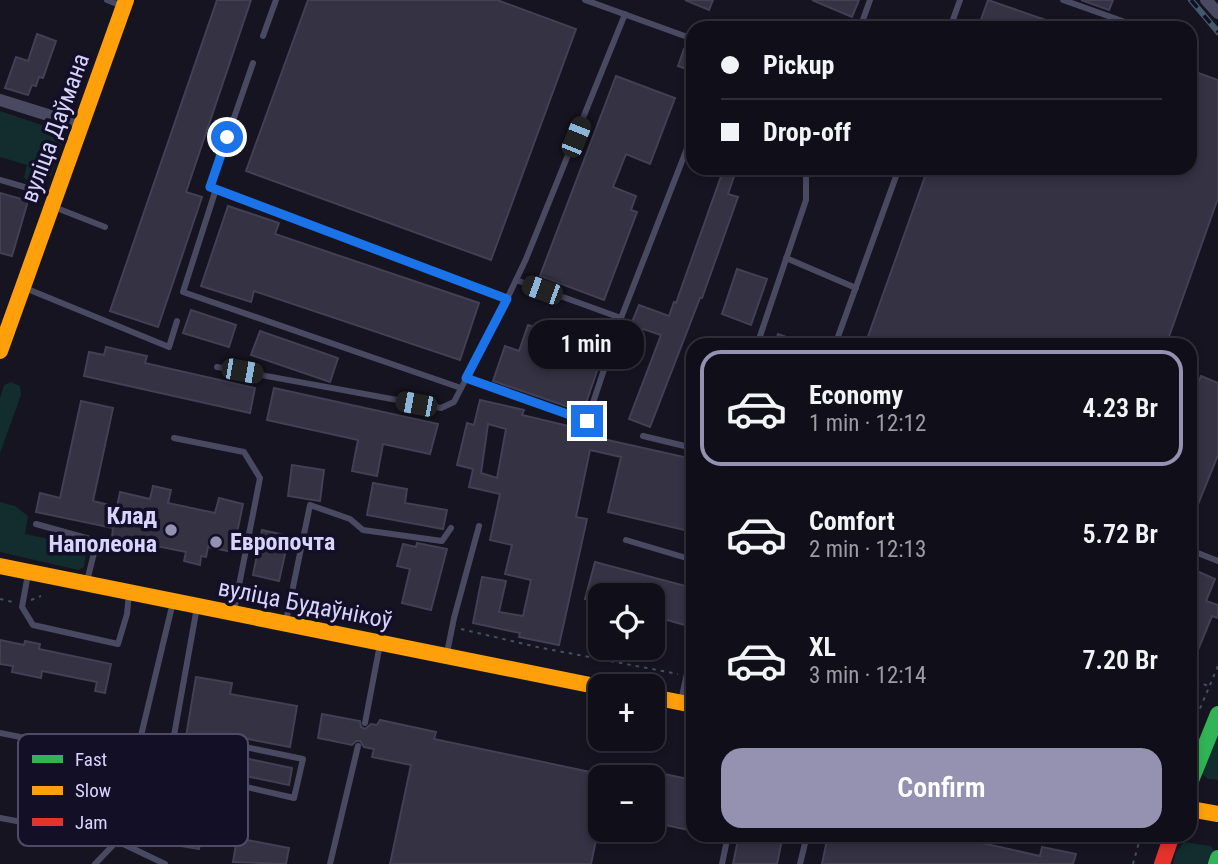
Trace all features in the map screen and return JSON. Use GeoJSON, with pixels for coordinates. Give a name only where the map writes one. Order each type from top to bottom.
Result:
{"type":"FeatureCollection","features":[{"type":"Feature","properties":{"kind":"main road","name":"вуліца Даўмана"},"geometry":{"type":"LineString","coordinates":[[0,351],[125,3]]}},
{"type":"Feature","properties":{"kind":"main road","name":"вуліца Будаўнікоў"},"geometry":{"type":"LineString","coordinates":[[0,566],[588,684]]}},
{"type":"Feature","properties":{"kind":"main road"},"geometry":{"type":"LineString","coordinates":[[665,699],[686,704]]}},
{"type":"Feature","properties":{"kind":"main road"},"geometry":{"type":"LineString","coordinates":[[1197,766],[1218,714]]}},
{"type":"Feature","properties":{"kind":"main road"},"geometry":{"type":"LineString","coordinates":[[1197,810],[1218,814]]}},
{"type":"Feature","properties":{"kind":"main road"},"geometry":{"type":"LineString","coordinates":[[1162,864],[1170,842]]}},
{"type":"Feature","properties":{"kind":"main road"},"geometry":{"type":"LineString","coordinates":[[1216,864],[1218,858]]}},
{"type":"Feature","properties":{"kind":"street"},"geometry":{"type":"LineString","coordinates":[[1206,0],[1218,13]]}},
{"type":"Feature","properties":{"kind":"street"},"geometry":{"type":"LineString","coordinates":[[0,100],[80,125]]}},
{"type":"Feature","properties":{"kind":"lane"},"geometry":{"type":"LineString","coordinates":[[107,0],[125,3]]}},
{"type":"Feature","properties":{"kind":"lane"},"geometry":{"type":"LineString","coordinates":[[263,36],[276,0]]}},
{"type":"Feature","properties":{"kind":"lane"},"geometry":{"type":"LineString","coordinates":[[584,0],[686,36]]}},
{"type":"Feature","properties":{"kind":"lane"},"geometry":{"type":"LineString","coordinates":[[862,21],[870,0]]}},
{"type":"Feature","properties":{"kind":"lane"},"geometry":{"type":"LineString","coordinates":[[952,21],[960,0]]}},
{"type":"Feature","properties":{"kind":"lane"},"geometry":{"type":"LineString","coordinates":[[1063,0],[1122,21]]}},
{"type":"Feature","properties":{"kind":"lane"},"geometry":{"type":"LineString","coordinates":[[217,367],[441,408],[454,402],[516,280],[625,14]]}},
{"type":"Feature","properties":{"kind":"lane"},"geometry":{"type":"LineString","coordinates":[[253,63],[210,187],[507,299]]}},
{"type":"Feature","properties":{"kind":"lane"},"geometry":{"type":"LineString","coordinates":[[466,378],[587,421],[621,318],[686,151]]}},
{"type":"Feature","properties":{"kind":"lane"},"geometry":{"type":"LineString","coordinates":[[759,338],[806,200],[806,175]]}},
{"type":"Feature","properties":{"kind":"lane"},"geometry":{"type":"LineString","coordinates":[[838,338],[896,175]]}},
{"type":"Feature","properties":{"kind":"lane"},"geometry":{"type":"LineString","coordinates":[[0,180],[54,201],[105,227]]}},
{"type":"Feature","properties":{"kind":"lane"},"geometry":{"type":"LineString","coordinates":[[216,189],[183,292],[461,388]]}},
{"type":"Feature","properties":{"kind":"lane"},"geometry":{"type":"LineString","coordinates":[[786,258],[856,288]]}},
{"type":"Feature","properties":{"kind":"lane"},"geometry":{"type":"LineString","coordinates":[[516,280],[621,318]]}},
{"type":"Feature","properties":{"kind":"lane"},"geometry":{"type":"LineString","coordinates":[[23,287],[169,347],[177,321]]}},
{"type":"Feature","properties":{"kind":"lane"},"geometry":{"type":"LineString","coordinates":[[643,436],[686,446]]}},
{"type":"Feature","properties":{"kind":"lane"},"geometry":{"type":"LineString","coordinates":[[174,438],[244,452],[260,478],[233,612]]}},
{"type":"Feature","properties":{"kind":"lane"},"geometry":{"type":"LineString","coordinates":[[286,623],[310,505],[350,519],[363,530],[443,541],[451,528]]}},
{"type":"Feature","properties":{"kind":"lane"},"geometry":{"type":"LineString","coordinates":[[36,524],[97,541],[87,583]]}},
{"type":"Feature","properties":{"kind":"lane"},"geometry":{"type":"LineString","coordinates":[[447,655],[480,526]]}},
{"type":"Feature","properties":{"kind":"lane"},"geometry":{"type":"LineString","coordinates":[[626,540],[686,558]]}},
{"type":"Feature","properties":{"kind":"lane"},"geometry":{"type":"LineString","coordinates":[[1197,553],[1218,561]]}},
{"type":"Feature","properties":{"kind":"lane"},"geometry":{"type":"LineString","coordinates":[[28,572],[22,607],[33,625],[118,644],[127,614],[129,592]]}},
{"type":"Feature","properties":{"kind":"lane"},"geometry":{"type":"LineString","coordinates":[[141,734],[173,600]]}},
{"type":"Feature","properties":{"kind":"lane"},"geometry":{"type":"LineString","coordinates":[[174,734],[197,605]]}},
{"type":"Feature","properties":{"kind":"lane"},"geometry":{"type":"LineString","coordinates":[[365,723],[381,643]]}},
{"type":"Feature","properties":{"kind":"lane"},"geometry":{"type":"LineString","coordinates":[[0,733],[18,737]]}},
{"type":"Feature","properties":{"kind":"lane"},"geometry":{"type":"LineString","coordinates":[[330,864],[358,746]]}},
{"type":"Feature","properties":{"kind":"lane"},"geometry":{"type":"LineString","coordinates":[[248,748],[303,759],[294,798],[248,787]]}},
{"type":"Feature","properties":{"kind":"lane"},"geometry":{"type":"LineString","coordinates":[[0,818],[18,821]]}},
{"type":"Feature","properties":{"kind":"lane"},"geometry":{"type":"LineString","coordinates":[[723,864],[727,842]]}},
{"type":"Feature","properties":{"kind":"lane"},"geometry":{"type":"LineString","coordinates":[[800,864],[805,842]]}},
{"type":"Feature","properties":{"kind":"lane"},"geometry":{"type":"LineString","coordinates":[[95,864],[112,846]]}},
{"type":"Feature","properties":{"kind":"lane"},"geometry":{"type":"LineString","coordinates":[[127,846],[164,864]]}},
{"type":"Feature","properties":{"kind":"path"},"geometry":{"type":"LineString","coordinates":[[452,627],[686,676]]}},
{"type":"Feature","properties":{"kind":"path"},"geometry":{"type":"LineString","coordinates":[[1197,715],[1218,666]]}},
{"type":"Feature","properties":{"kind":"path"},"geometry":{"type":"LineString","coordinates":[[1197,683],[1209,686]]}},
{"type":"Feature","properties":{"kind":"path"},"geometry":{"type":"LineString","coordinates":[[1133,864],[1139,842]]}},
{"type":"Feature","properties":{"kind":"green space"},"geometry":{"type":"Polygon","coordinates":[[[0,111],[65,133],[51,176],[29,182],[24,177],[27,165],[0,157],[0,111]]]}},
{"type":"Feature","properties":{"kind":"green space"},"geometry":{"type":"Polygon","coordinates":[[[11,382],[20,386],[21,395],[0,453],[0,398],[4,385],[11,382]]]}},
{"type":"Feature","properties":{"kind":"green space"},"geometry":{"type":"Polygon","coordinates":[[[0,502],[15,506],[28,516],[25,534],[74,544],[86,551],[84,567],[78,570],[0,552],[0,502]]]}},
{"type":"Feature","properties":{"kind":"green space"},"geometry":{"type":"Polygon","coordinates":[[[1218,724],[1218,780],[1208,779],[1201,773],[1218,724]]]}},
{"type":"Feature","properties":{"kind":"green space"},"geometry":{"type":"Polygon","coordinates":[[[1184,842],[1211,846],[1214,851],[1213,864],[1173,864],[1176,852],[1184,842]]]}},
{"type":"Feature","properties":{"kind":"building"},"geometry":{"type":"Polygon","coordinates":[[[217,0],[251,0],[186,192],[202,197],[158,327],[110,311],[217,0]]]}},
{"type":"Feature","properties":{"kind":"building"},"geometry":{"type":"Polygon","coordinates":[[[308,0],[497,0],[576,29],[491,260],[246,171],[308,0]]]}},
{"type":"Feature","properties":{"kind":"building"},"geometry":{"type":"Polygon","coordinates":[[[685,0],[713,0],[709,10],[685,0]]]}},
{"type":"Feature","properties":{"kind":"building"},"geometry":{"type":"Polygon","coordinates":[[[812,0],[859,0],[852,17],[812,0]]]}},
{"type":"Feature","properties":{"kind":"building"},"geometry":{"type":"Polygon","coordinates":[[[988,0],[1049,21],[980,21],[988,0]]]}},
{"type":"Feature","properties":{"kind":"building"},"geometry":{"type":"Polygon","coordinates":[[[1081,0],[1113,0],[1109,10],[1081,0]]]}},
{"type":"Feature","properties":{"kind":"building"},"geometry":{"type":"Polygon","coordinates":[[[37,34],[56,41],[43,78],[39,77],[36,86],[32,85],[28,95],[5,88],[16,57],[28,61],[37,34]]]}},
{"type":"Feature","properties":{"kind":"building"},"geometry":{"type":"Polygon","coordinates":[[[684,49],[686,50],[686,69],[678,66],[684,49]]]}},
{"type":"Feature","properties":{"kind":"building"},"geometry":{"type":"Polygon","coordinates":[[[1197,72],[1218,80],[1218,198],[1168,338],[867,338],[926,175],[1197,175],[1197,72]]]}},
{"type":"Feature","properties":{"kind":"building"},"geometry":{"type":"Polygon","coordinates":[[[616,76],[675,98],[650,164],[626,154],[613,187],[636,196],[631,210],[637,212],[604,300],[540,276],[616,76]]]}},
{"type":"Feature","properties":{"kind":"building"},"geometry":{"type":"Polygon","coordinates":[[[722,175],[735,175],[728,194],[738,197],[702,298],[650,427],[629,419],[661,335],[631,325],[639,305],[669,316],[674,302],[676,303],[722,175]]]}},
{"type":"Feature","properties":{"kind":"building"},"geometry":{"type":"Polygon","coordinates":[[[0,193],[28,201],[12,256],[0,253],[0,193]]]}},
{"type":"Feature","properties":{"kind":"building"},"geometry":{"type":"Polygon","coordinates":[[[228,206],[279,223],[275,234],[479,303],[460,360],[254,291],[251,302],[201,286],[228,206]]]}},
{"type":"Feature","properties":{"kind":"building"},"geometry":{"type":"Polygon","coordinates":[[[737,269],[767,279],[751,325],[722,314],[737,269]]]}},
{"type":"Feature","properties":{"kind":"building"},"geometry":{"type":"Polygon","coordinates":[[[191,310],[236,325],[229,347],[183,333],[191,310]]]}},
{"type":"Feature","properties":{"kind":"building"},"geometry":{"type":"Polygon","coordinates":[[[591,320],[612,327],[583,412],[493,381],[505,346],[519,351],[528,325],[583,344],[591,320]]]}},
{"type":"Feature","properties":{"kind":"building"},"geometry":{"type":"Polygon","coordinates":[[[260,331],[338,358],[330,382],[251,355],[260,331]]]}},
{"type":"Feature","properties":{"kind":"building"},"geometry":{"type":"Polygon","coordinates":[[[106,347],[147,356],[145,363],[255,388],[250,413],[84,376],[89,352],[104,355],[106,347]]]}},
{"type":"Feature","properties":{"kind":"building"},"geometry":{"type":"Polygon","coordinates":[[[1201,376],[1218,383],[1218,455],[1197,507],[1197,386],[1201,376]]]}},
{"type":"Feature","properties":{"kind":"building"},"geometry":{"type":"Polygon","coordinates":[[[274,388],[438,424],[430,454],[383,444],[377,476],[352,471],[358,440],[267,420],[274,388]]]}},
{"type":"Feature","properties":{"kind":"building"},"geometry":{"type":"Polygon","coordinates":[[[480,400],[524,410],[522,415],[594,432],[594,437],[686,457],[686,530],[608,512],[621,457],[590,450],[576,517],[587,519],[559,645],[519,637],[520,633],[473,623],[482,577],[506,581],[499,612],[523,616],[531,580],[505,574],[512,545],[490,540],[500,494],[469,487],[473,469],[457,465],[467,423],[474,425],[480,400]],[[488,424],[481,473],[497,478],[506,429],[488,424]]]}},
{"type":"Feature","properties":{"kind":"building"},"geometry":{"type":"Polygon","coordinates":[[[81,401],[113,408],[93,501],[117,507],[120,492],[150,499],[153,486],[171,490],[168,503],[215,513],[219,498],[243,504],[233,552],[208,547],[206,557],[201,556],[200,565],[184,561],[186,552],[132,541],[130,550],[111,546],[113,528],[36,512],[40,493],[60,498],[81,401]]]}},
{"type":"Feature","properties":{"kind":"building"},"geometry":{"type":"Polygon","coordinates":[[[292,465],[324,470],[320,501],[288,496],[292,465]]]}},
{"type":"Feature","properties":{"kind":"building"},"geometry":{"type":"Polygon","coordinates":[[[373,483],[407,489],[405,503],[447,510],[443,529],[367,515],[373,483]]]}},
{"type":"Feature","properties":{"kind":"building"},"geometry":{"type":"Polygon","coordinates":[[[262,530],[289,536],[279,581],[253,575],[262,530]]]}},
{"type":"Feature","properties":{"kind":"building"},"geometry":{"type":"Polygon","coordinates":[[[417,543],[447,549],[431,610],[402,603],[410,569],[397,566],[403,544],[416,547],[417,543]]]}},
{"type":"Feature","properties":{"kind":"building"},"geometry":{"type":"Polygon","coordinates":[[[595,562],[686,586],[686,625],[665,619],[665,583],[589,583],[595,562]]]}},
{"type":"Feature","properties":{"kind":"building"},"geometry":{"type":"Polygon","coordinates":[[[1197,571],[1215,579],[1206,601],[1218,605],[1218,618],[1212,616],[1197,652],[1197,571]]]}},
{"type":"Feature","properties":{"kind":"building"},"geometry":{"type":"Polygon","coordinates":[[[0,640],[24,645],[25,641],[40,644],[39,649],[111,664],[105,693],[95,691],[97,682],[42,671],[41,678],[12,672],[13,666],[0,664],[0,640]]]}},
{"type":"Feature","properties":{"kind":"building"},"geometry":{"type":"Polygon","coordinates":[[[196,677],[232,683],[230,694],[297,706],[290,747],[248,739],[248,734],[186,734],[196,677]]]}},
{"type":"Feature","properties":{"kind":"building"},"geometry":{"type":"Polygon","coordinates":[[[322,714],[360,721],[361,727],[365,729],[371,724],[377,725],[380,720],[436,732],[434,739],[588,771],[588,842],[596,842],[591,864],[390,864],[411,765],[372,757],[374,749],[364,747],[360,741],[352,745],[318,738],[322,714]]]}},
{"type":"Feature","properties":{"kind":"building"},"geometry":{"type":"Polygon","coordinates":[[[248,759],[292,768],[289,785],[248,777],[248,759]]]}},
{"type":"Feature","properties":{"kind":"building"},"geometry":{"type":"Polygon","coordinates":[[[665,774],[686,779],[686,829],[665,825],[665,774]]]}},
{"type":"Feature","properties":{"kind":"building"},"geometry":{"type":"Polygon","coordinates":[[[248,840],[289,848],[286,864],[233,862],[236,846],[248,846],[248,840]]]}},
{"type":"Feature","properties":{"kind":"building"},"geometry":{"type":"Polygon","coordinates":[[[738,842],[782,842],[777,864],[733,864],[738,842]]]}},
{"type":"Feature","properties":{"kind":"building"},"geometry":{"type":"Polygon","coordinates":[[[827,842],[977,842],[1040,856],[1042,847],[1076,854],[1073,864],[822,864],[827,842]]]}},
{"type":"Feature","properties":{"kind":"railway"},"geometry":{"type":"LineString","coordinates":[[1191,0],[1218,32]]}},
{"type":"Feature","properties":{"kind":"traffic: fast"},"geometry":{"type":"LineString","coordinates":[[1197,766],[1218,714]]}},
{"type":"Feature","properties":{"kind":"traffic: fast"},"geometry":{"type":"LineString","coordinates":[[1216,864],[1218,858]]}},
{"type":"Feature","properties":{"kind":"traffic: slow"},"geometry":{"type":"LineString","coordinates":[[0,351],[126,0]]}},
{"type":"Feature","properties":{"kind":"traffic: slow"},"geometry":{"type":"LineString","coordinates":[[0,566],[588,685]]}},
{"type":"Feature","properties":{"kind":"traffic: slow"},"geometry":{"type":"LineString","coordinates":[[665,699],[686,704]]}},
{"type":"Feature","properties":{"kind":"traffic: slow"},"geometry":{"type":"LineString","coordinates":[[1197,810],[1218,814]]}},
{"type":"Feature","properties":{"kind":"traffic: jam"},"geometry":{"type":"LineString","coordinates":[[1162,864],[1170,842]]}},
{"type":"Feature","properties":{"kind":"place","name":"Клад Наполеона"},"geometry":{"type":"Point","coordinates":[171,530]}},
{"type":"Feature","properties":{"kind":"place","name":"Европочта"},"geometry":{"type":"Point","coordinates":[216,542]}},
{"type":"Feature","properties":{"kind":"route"},"geometry":{"type":"LineString","coordinates":[[227,137],[210,187],[507,299],[466,378],[587,421]]}}]}
